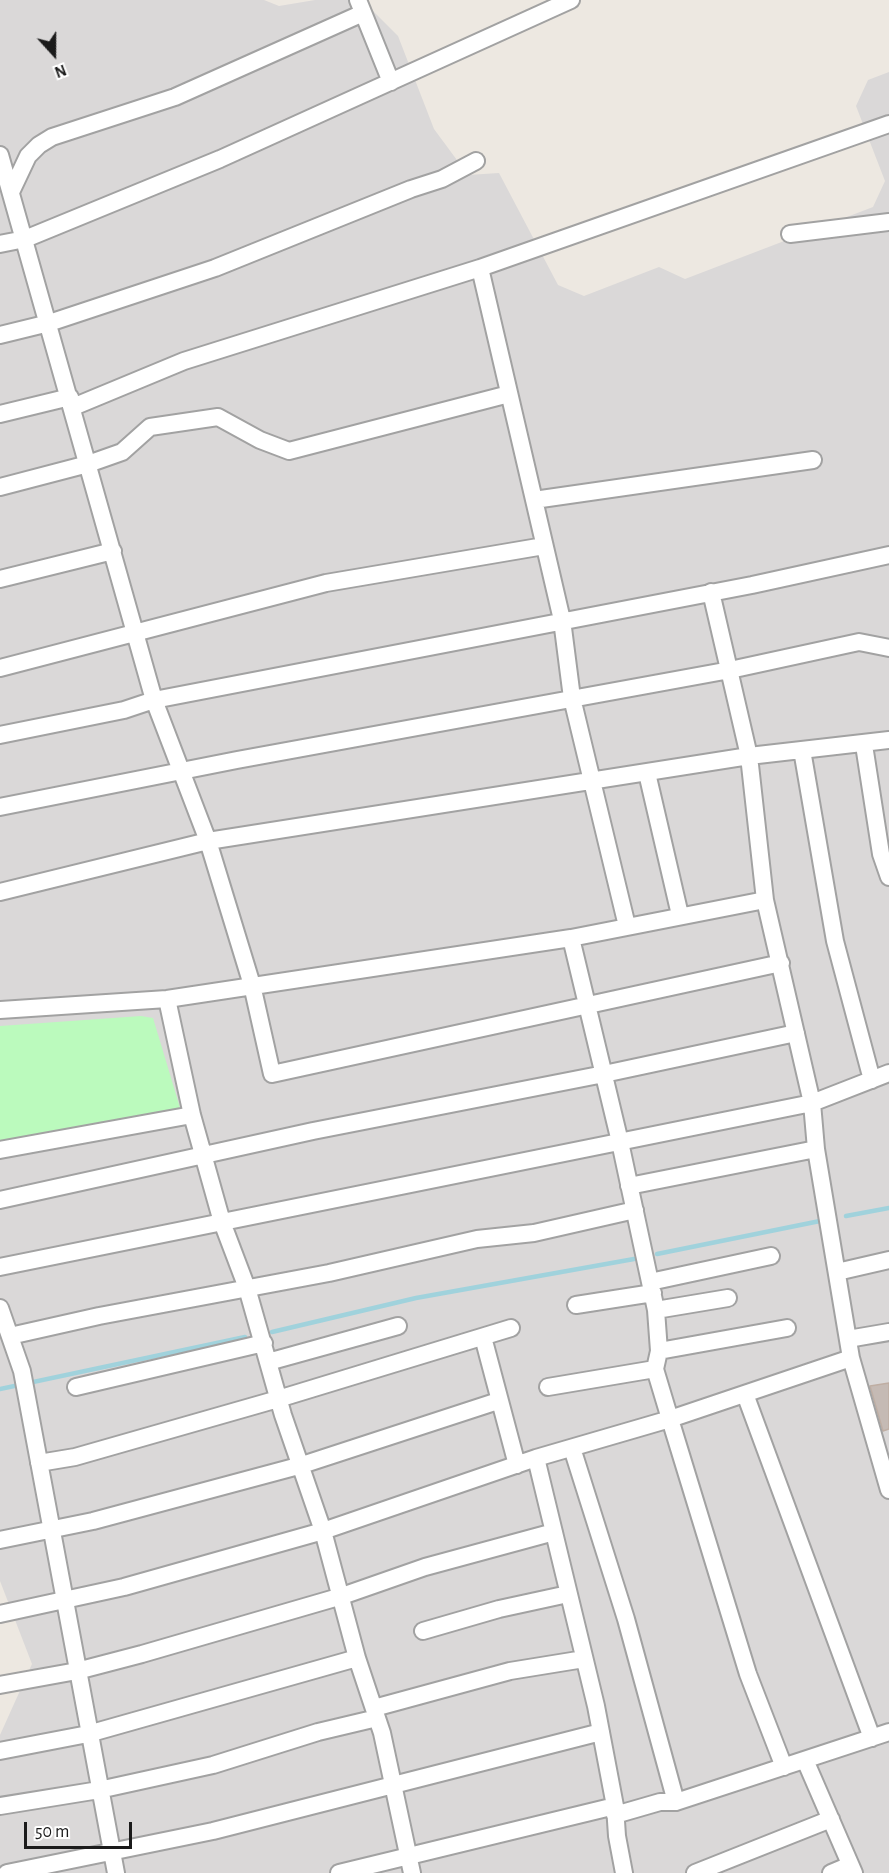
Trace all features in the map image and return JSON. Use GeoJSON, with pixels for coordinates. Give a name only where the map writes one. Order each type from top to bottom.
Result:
{"type":"FeatureCollection","features":[{"type":"Feature","properties":{"kind":"street"},"geometry":{"type":"LineString","coordinates":[[0,244],[25,239],[220,159],[571,0]]}},
{"type":"Feature","properties":{"kind":"street"},"geometry":{"type":"LineString","coordinates":[[12,192],[28,156],[39,144],[52,137],[175,97],[360,6],[391,82]]}},
{"type":"Feature","properties":{"kind":"street"},"geometry":{"type":"LineString","coordinates":[[0,414],[71,402],[184,361],[480,268],[889,124]]}},
{"type":"Feature","properties":{"kind":"street"},"geometry":{"type":"LineString","coordinates":[[0,155],[154,700],[208,841],[252,985],[272,1074],[588,1007],[781,963]]}},
{"type":"Feature","properties":{"kind":"street"},"geometry":{"type":"LineString","coordinates":[[0,335],[49,323],[215,268],[411,189],[442,179],[476,161]]}},
{"type":"Feature","properties":{"kind":"street"},"geometry":{"type":"LineString","coordinates":[[790,234],[889,222]]}},
{"type":"Feature","properties":{"kind":"street"},"geometry":{"type":"LineString","coordinates":[[480,268],[562,620],[572,698],[627,926]]}},
{"type":"Feature","properties":{"kind":"street"},"geometry":{"type":"LineString","coordinates":[[0,487],[88,464],[122,452],[150,428],[218,417],[260,440],[289,451],[509,394]]}},
{"type":"Feature","properties":{"kind":"street"},"geometry":{"type":"LineString","coordinates":[[534,500],[813,460]]}},
{"type":"Feature","properties":{"kind":"street"},"geometry":{"type":"LineString","coordinates":[[0,668],[326,583],[544,546]]}},
{"type":"Feature","properties":{"kind":"street"},"geometry":{"type":"LineString","coordinates":[[0,579],[113,551]]}},
{"type":"Feature","properties":{"kind":"street"},"geometry":{"type":"LineString","coordinates":[[0,735],[124,710],[154,700],[711,592],[889,555]]}},
{"type":"Feature","properties":{"kind":"street"},"geometry":{"type":"LineString","coordinates":[[711,592],[748,756],[765,900],[812,1103],[816,1149],[851,1358],[882,1442],[889,1490]]}},
{"type":"Feature","properties":{"kind":"street"},"geometry":{"type":"LineString","coordinates":[[0,807],[182,773],[237,760],[730,670],[859,642],[889,648]]}},
{"type":"Feature","properties":{"kind":"street"},"geometry":{"type":"LineString","coordinates":[[0,892],[208,841],[748,756],[864,745],[889,740]]}},
{"type":"Feature","properties":{"kind":"street"},"geometry":{"type":"LineString","coordinates":[[864,745],[881,854],[889,877]]}},
{"type":"Feature","properties":{"kind":"street"},"geometry":{"type":"LineString","coordinates":[[802,750],[835,941],[872,1080]]}},
{"type":"Feature","properties":{"kind":"street"},"geometry":{"type":"LineString","coordinates":[[647,773],[680,915]]}},
{"type":"Feature","properties":{"kind":"street"},"geometry":{"type":"LineString","coordinates":[[0,1010],[167,999],[571,938],[765,900]]}},
{"type":"Feature","properties":{"kind":"street"},"geometry":{"type":"LineString","coordinates":[[571,938],[620,1142],[656,1310],[659,1351],[656,1369],[748,1674],[784,1767]]}},
{"type":"Feature","properties":{"kind":"street"},"geometry":{"type":"LineString","coordinates":[[167,999],[192,1115],[222,1222],[247,1288],[278,1399],[323,1531],[357,1658],[375,1713],[412,1873]]}},
{"type":"Feature","properties":{"kind":"street"},"geometry":{"type":"LineString","coordinates":[[0,1200],[313,1131],[604,1074],[796,1033]]}},
{"type":"Feature","properties":{"kind":"street"},"geometry":{"type":"LineString","coordinates":[[0,1267],[812,1103],[889,1073]]}},
{"type":"Feature","properties":{"kind":"street"},"geometry":{"type":"LineString","coordinates":[[0,1150],[192,1115]]}},
{"type":"Feature","properties":{"kind":"street"},"geometry":{"type":"LineString","coordinates":[[629,1186],[816,1149]]}},
{"type":"Feature","properties":{"kind":"street"},"geometry":{"type":"LineString","coordinates":[[10,1336],[477,1239],[534,1233],[635,1210]]}},
{"type":"Feature","properties":{"kind":"street"},"geometry":{"type":"LineString","coordinates":[[576,1305],[771,1256]]}},
{"type":"Feature","properties":{"kind":"street"},"geometry":{"type":"LineString","coordinates":[[837,1272],[889,1260]]}},
{"type":"Feature","properties":{"kind":"street"},"geometry":{"type":"LineString","coordinates":[[656,1310],[728,1298]]}},
{"type":"Feature","properties":{"kind":"street"},"geometry":{"type":"LineString","coordinates":[[1,1315],[22,1371],[88,1734],[116,1873]]}},
{"type":"Feature","properties":{"kind":"street"},"geometry":{"type":"LineString","coordinates":[[268,1362],[398,1326]]}},
{"type":"Feature","properties":{"kind":"street"},"geometry":{"type":"LineString","coordinates":[[39,1463],[75,1456],[278,1399],[511,1328]]}},
{"type":"Feature","properties":{"kind":"street"},"geometry":{"type":"LineString","coordinates":[[659,1351],[787,1328]]}},
{"type":"Feature","properties":{"kind":"street"},"geometry":{"type":"LineString","coordinates":[[849,1339],[889,1332]]}},
{"type":"Feature","properties":{"kind":"street"},"geometry":{"type":"LineString","coordinates":[[483,1337],[498,1401],[517,1465]]}},
{"type":"Feature","properties":{"kind":"street"},"geometry":{"type":"LineString","coordinates":[[76,1387],[264,1343]]}},
{"type":"Feature","properties":{"kind":"street"},"geometry":{"type":"LineString","coordinates":[[0,1614],[64,1601],[323,1531],[536,1458],[670,1419],[851,1358]]}},
{"type":"Feature","properties":{"kind":"street"},"geometry":{"type":"LineString","coordinates":[[548,1387],[656,1369]]}},
{"type":"Feature","properties":{"kind":"street"},"geometry":{"type":"LineString","coordinates":[[745,1394],[872,1738]]}},
{"type":"Feature","properties":{"kind":"street"},"geometry":{"type":"LineString","coordinates":[[0,1540],[51,1530],[302,1465],[498,1401]]}},
{"type":"Feature","properties":{"kind":"street"},"geometry":{"type":"LineString","coordinates":[[572,1448],[626,1619],[676,1802]]}},
{"type":"Feature","properties":{"kind":"street"},"geometry":{"type":"LineString","coordinates":[[536,1458],[601,1732],[624,1873]]}},
{"type":"Feature","properties":{"kind":"street"},"geometry":{"type":"LineString","coordinates":[[0,1684],[77,1671],[342,1596],[425,1567],[554,1532]]}},
{"type":"Feature","properties":{"kind":"street"},"geometry":{"type":"LineString","coordinates":[[423,1631],[500,1609],[568,1594]]}},
{"type":"Feature","properties":{"kind":"street"},"geometry":{"type":"LineString","coordinates":[[0,1751],[88,1734],[357,1658]]}},
{"type":"Feature","properties":{"kind":"street"},"geometry":{"type":"LineString","coordinates":[[0,1806],[99,1790],[213,1765],[510,1671],[584,1659]]}},
{"type":"Feature","properties":{"kind":"street"},"geometry":{"type":"LineString","coordinates":[[8,1873],[111,1850],[213,1831],[601,1732]]}},
{"type":"Feature","properties":{"kind":"street"},"geometry":{"type":"LineString","coordinates":[[339,1873],[409,1854],[615,1810],[660,1802],[676,1802],[889,1732]]}},
{"type":"Feature","properties":{"kind":"street"},"geometry":{"type":"LineString","coordinates":[[805,1760],[852,1869],[831,1873]]}},
{"type":"Feature","properties":{"kind":"street"},"geometry":{"type":"LineString","coordinates":[[695,1873],[831,1819]]}},
{"type":"Feature","properties":{"kind":"shaded area"},"geometry":{"type":"Polygon","coordinates":[[[0,0],[264,0],[279,6],[315,0],[362,0],[398,36],[434,129],[468,175],[499,173],[558,285],[584,296],[659,267],[685,279],[873,207],[885,181],[856,106],[868,80],[889,72],[889,1873],[0,1873],[0,1735],[32,1664],[0,1581],[0,0]]]}},
{"type":"Feature","properties":{"kind":"green space"},"geometry":{"type":"Polygon","coordinates":[[[141,1016],[153,1018],[181,1111],[0,1145],[0,1026],[141,1016]]]}},
{"type":"Feature","properties":{"kind":"building"},"geometry":{"type":"Polygon","coordinates":[[[889,1383],[889,1429],[883,1431],[870,1386],[889,1383]]]}},
{"type":"Feature","properties":{"kind":"waterway"},"geometry":{"type":"LineString","coordinates":[[846,1216],[889,1208]]}},
{"type":"Feature","properties":{"kind":"waterway"},"geometry":{"type":"LineString","coordinates":[[657,1254],[820,1221]]}},
{"type":"Feature","properties":{"kind":"waterway"},"geometry":{"type":"LineString","coordinates":[[272,1332],[416,1298],[634,1259]]}},
{"type":"Feature","properties":{"kind":"waterway"},"geometry":{"type":"LineString","coordinates":[[0,1389],[245,1337]]}}]}
